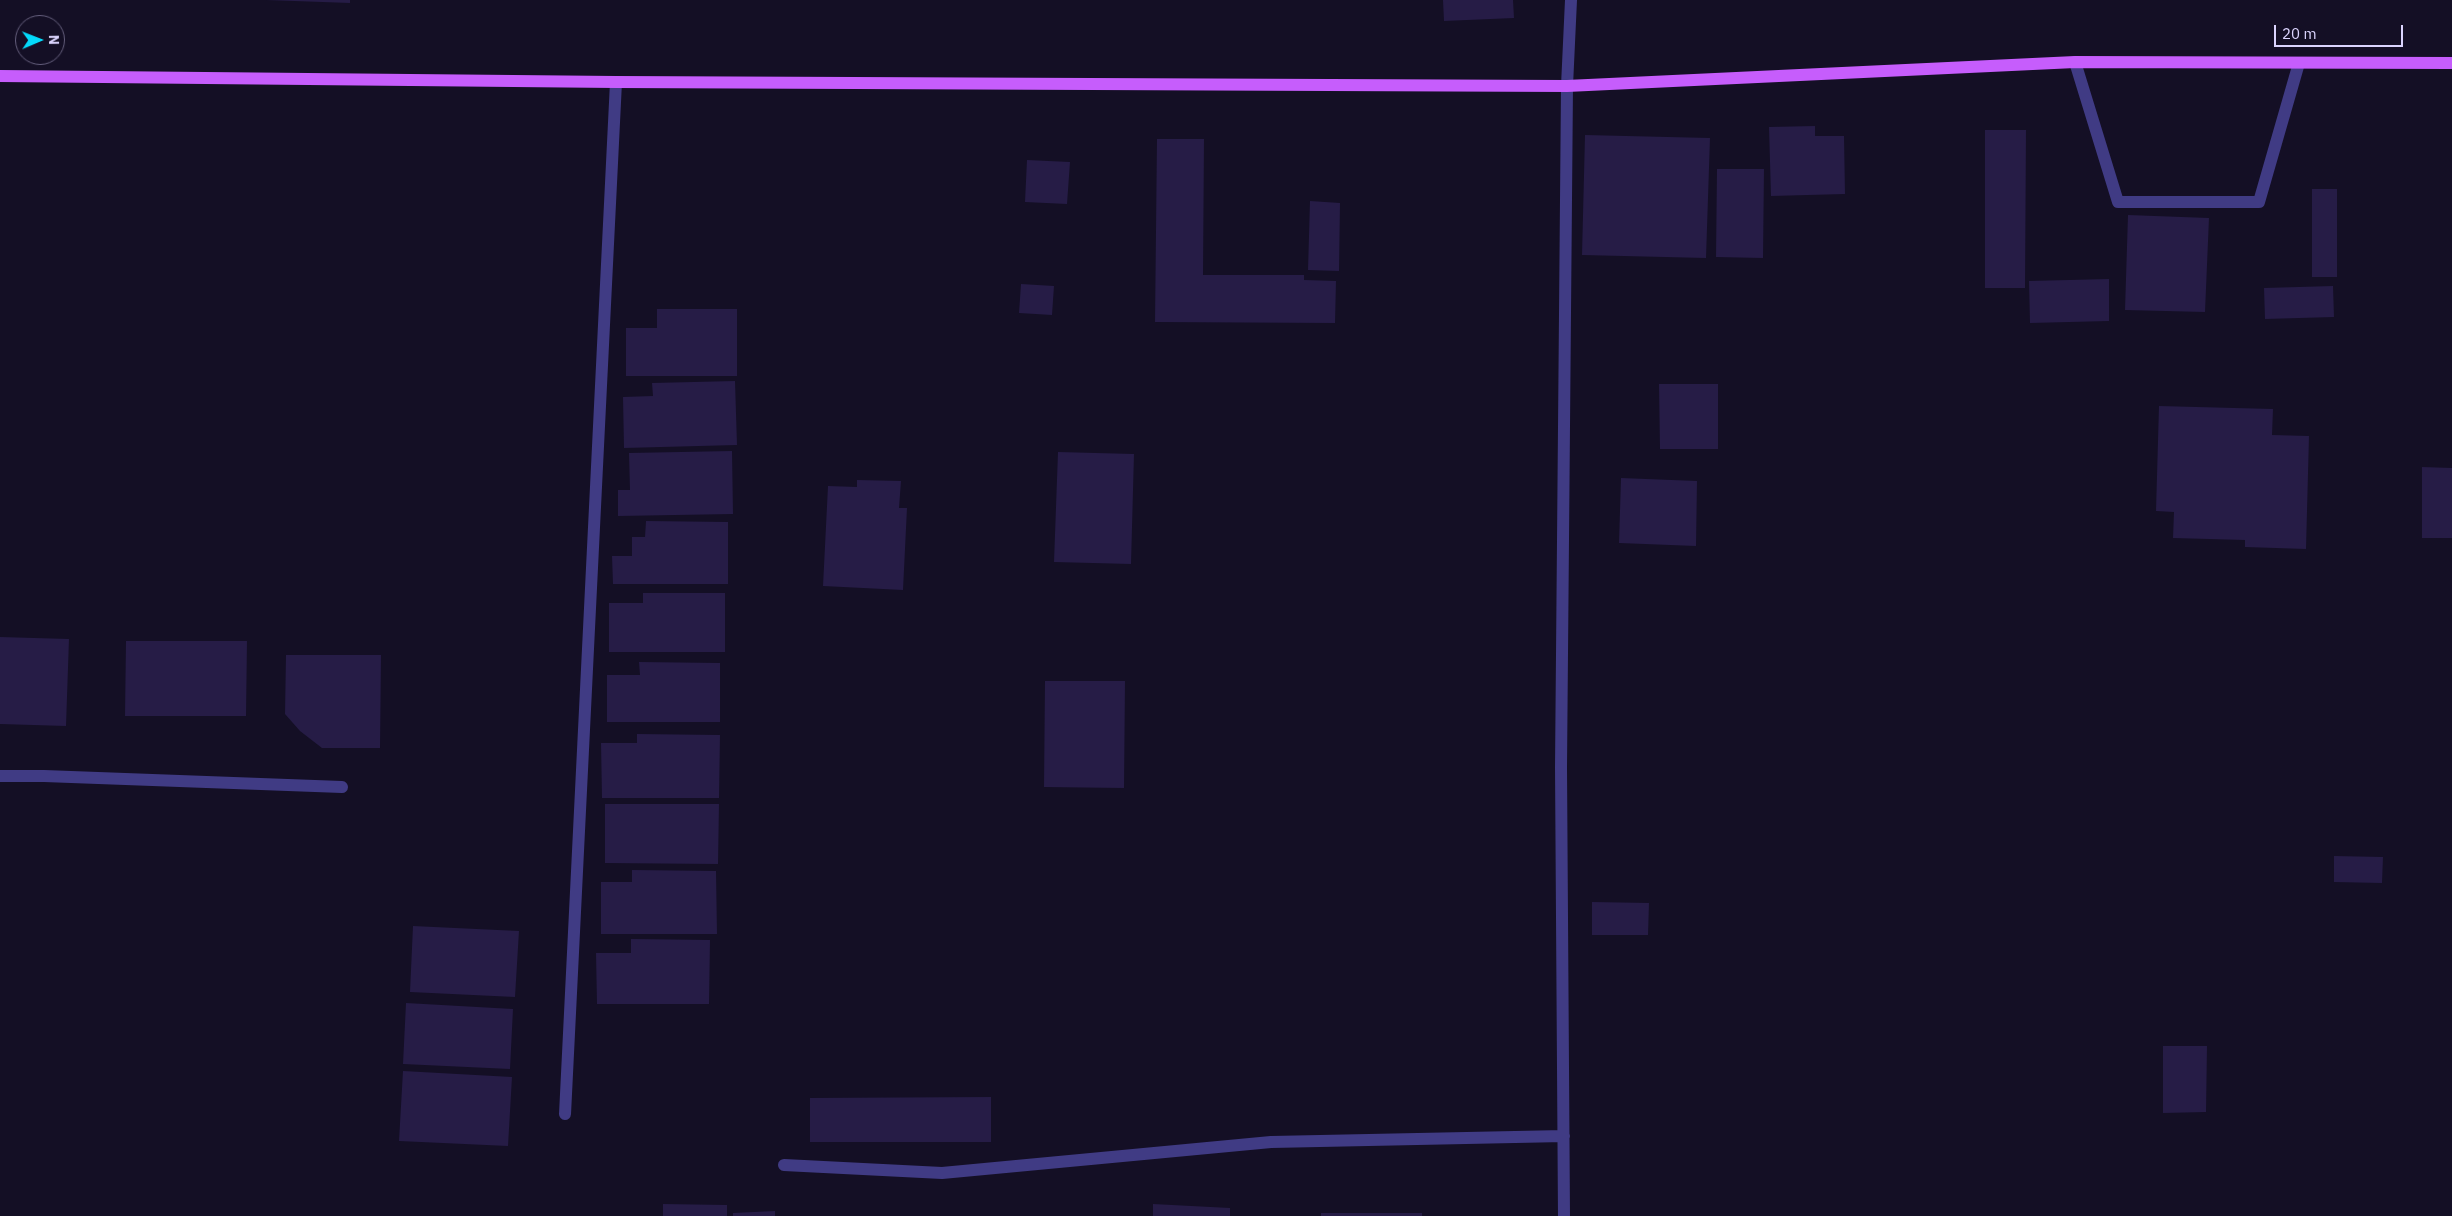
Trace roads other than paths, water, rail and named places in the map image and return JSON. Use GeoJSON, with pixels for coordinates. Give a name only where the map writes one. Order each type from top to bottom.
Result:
{"type":"FeatureCollection","features":[{"type":"Feature","properties":{"kind":"main road"},"geometry":{"type":"LineString","coordinates":[[0,76],[616,82],[1567,86],[2075,62],[2452,63]]}},
{"type":"Feature","properties":{"kind":"street"},"geometry":{"type":"LineString","coordinates":[[1564,1216],[1561,767],[1567,86],[1571,0]]}},
{"type":"Feature","properties":{"kind":"street"},"geometry":{"type":"LineString","coordinates":[[2075,62],[2118,202],[2259,202],[2299,63]]}},
{"type":"Feature","properties":{"kind":"street"},"geometry":{"type":"LineString","coordinates":[[565,1114],[616,82]]}},
{"type":"Feature","properties":{"kind":"street"},"geometry":{"type":"LineString","coordinates":[[0,776],[342,787]]}},
{"type":"Feature","properties":{"kind":"street"},"geometry":{"type":"LineString","coordinates":[[784,1165],[942,1173],[1270,1142],[1564,1136]]}}]}
